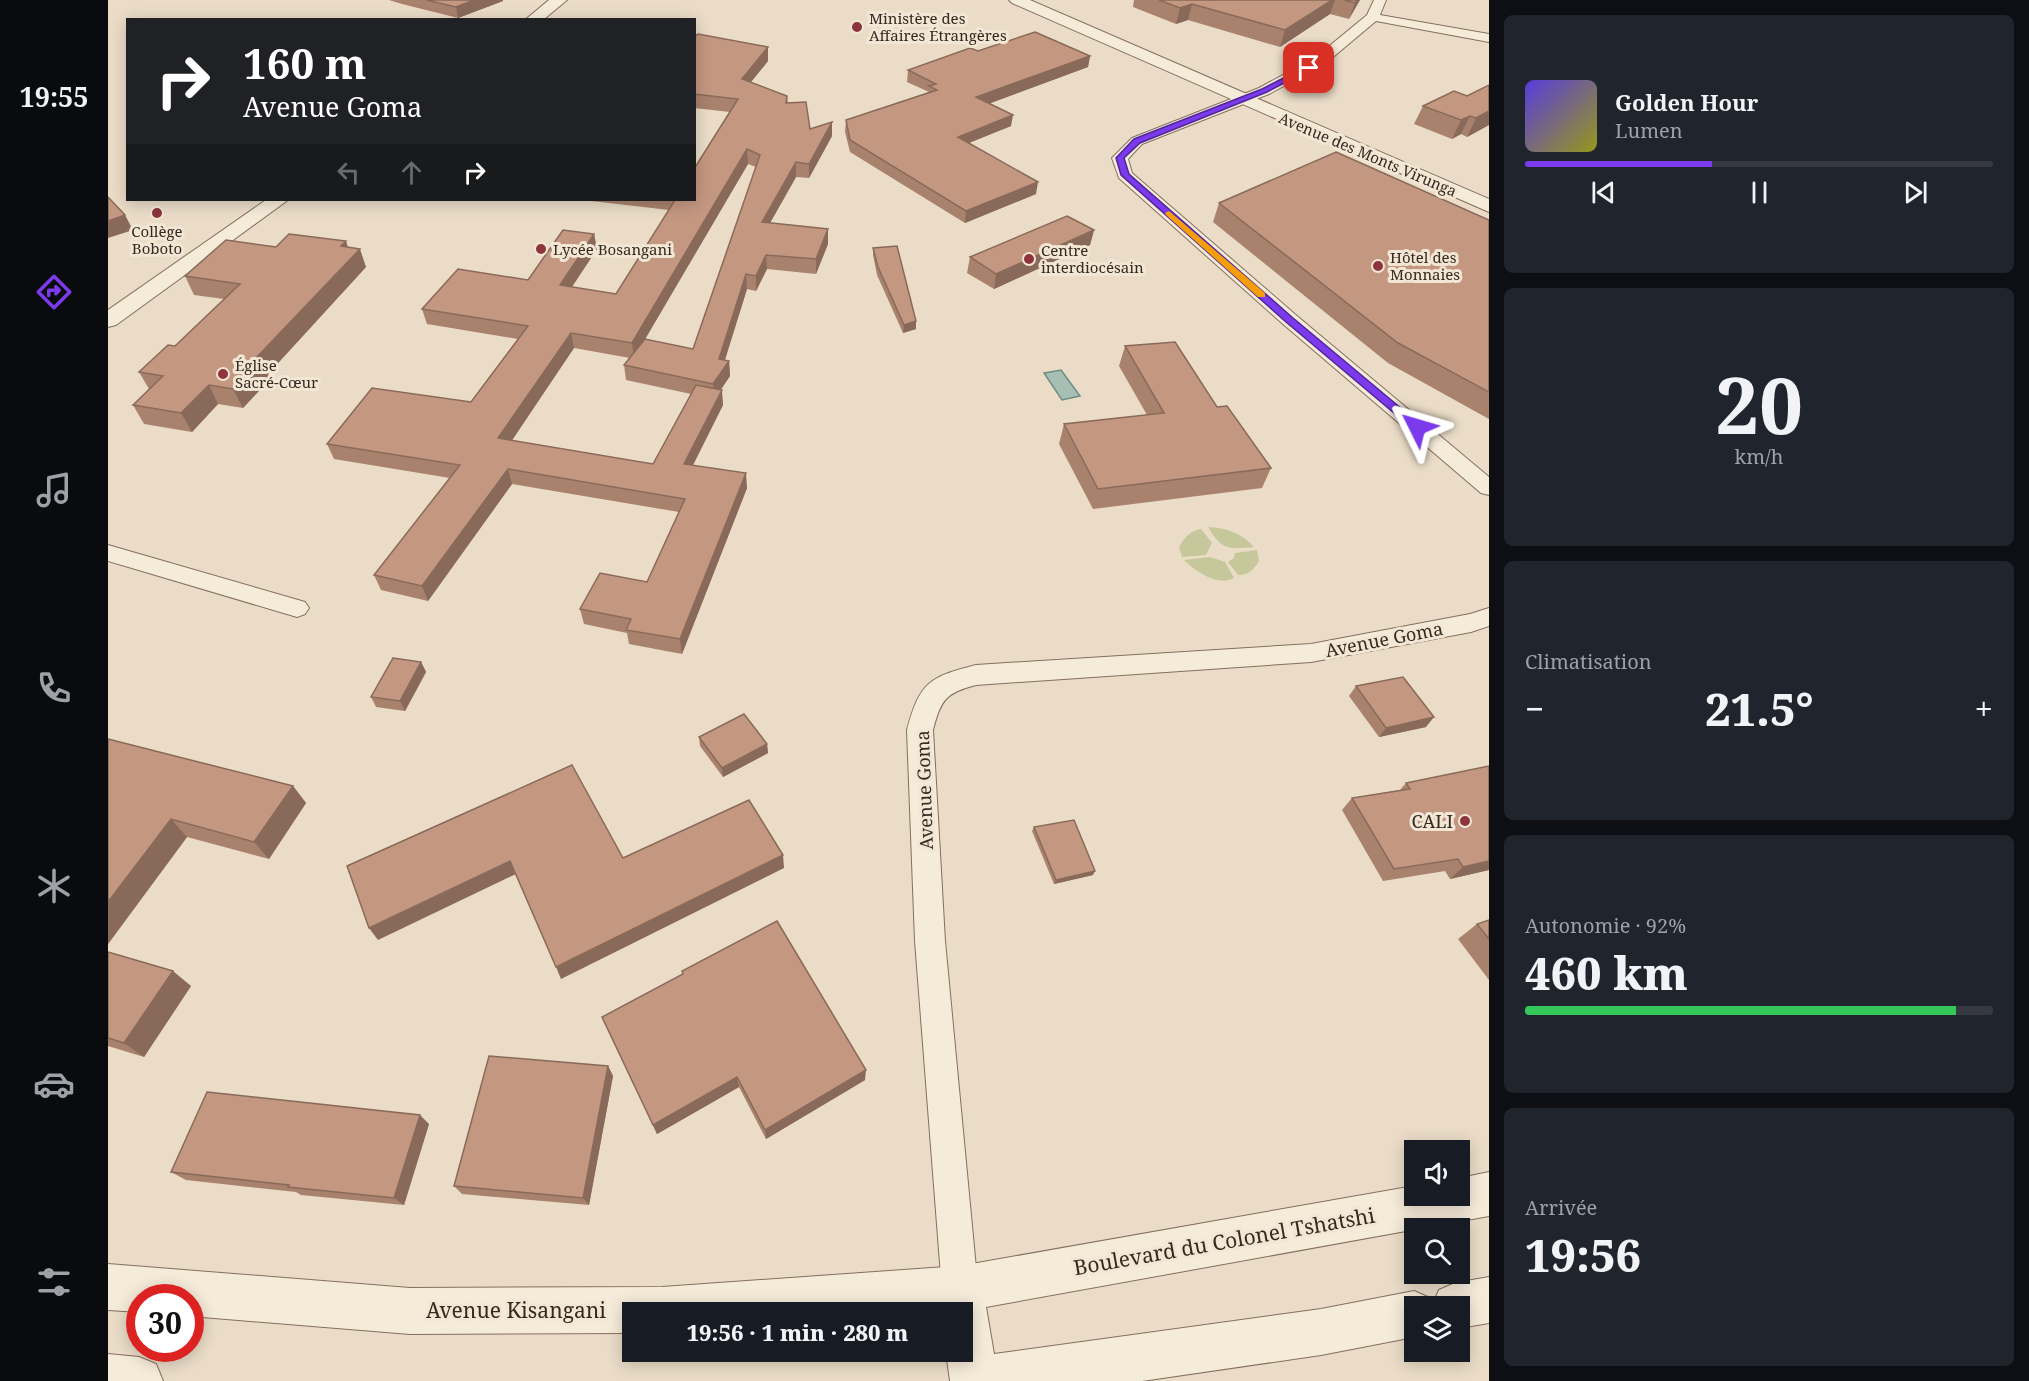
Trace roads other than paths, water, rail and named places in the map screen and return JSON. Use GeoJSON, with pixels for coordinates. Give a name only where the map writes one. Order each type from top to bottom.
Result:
{"type":"FeatureCollection","features":[{"type":"Feature","properties":{"kind":"street"},"geometry":{"type":"LineString","coordinates":[[535,18],[560,0]]}},
{"type":"Feature","properties":{"kind":"street","name":"Avenue des Monts Virunga"},"geometry":{"type":"LineString","coordinates":[[1017,0],[1489,206]]}},
{"type":"Feature","properties":{"kind":"street","name":"Avenue des Monts Virunga"},"geometry":{"type":"LineString","coordinates":[[1049,0],[1403,149]]}},
{"type":"Feature","properties":{"kind":"street"},"geometry":{"type":"LineString","coordinates":[[1380,0],[1373,17],[1321,60],[1264,91],[1137,141],[1120,158],[1125,175],[1290,320],[1489,488]]}},
{"type":"Feature","properties":{"kind":"street"},"geometry":{"type":"LineString","coordinates":[[1373,17],[1489,38]]}},
{"type":"Feature","properties":{"kind":"street"},"geometry":{"type":"LineString","coordinates":[[108,320],[277,201]]}},
{"type":"Feature","properties":{"kind":"street"},"geometry":{"type":"LineString","coordinates":[[108,553],[297,608]]}},
{"type":"Feature","properties":{"kind":"street","name":"Avenue Goma"},"geometry":{"type":"LineString","coordinates":[[974,1381],[960,1289],[930,941],[920,730],[927,700],[947,682],[976,675],[1311,653],[1471,623],[1489,617]]}},
{"type":"Feature","properties":{"kind":"street","name":"Boulevard du Colonel Tshatshi"},"geometry":{"type":"LineString","coordinates":[[960,1289],[1489,1194]]}},
{"type":"Feature","properties":{"kind":"street","name":"Avenue Kisangani"},"geometry":{"type":"LineString","coordinates":[[108,1287],[410,1311],[662,1310],[960,1289]]}},
{"type":"Feature","properties":{"kind":"street"},"geometry":{"type":"LineString","coordinates":[[1470,1303],[1489,1300]]}},
{"type":"Feature","properties":{"kind":"street"},"geometry":{"type":"LineString","coordinates":[[974,1381],[1321,1332],[1404,1316]]}},
{"type":"Feature","properties":{"kind":"street"},"geometry":{"type":"LineString","coordinates":[[108,1378],[139,1381]]}},
{"type":"Feature","properties":{"kind":"place","name":"Ministère des Affaires Étrangères"},"geometry":{"type":"Point","coordinates":[857,27]}},
{"type":"Feature","properties":{"kind":"place","name":"Collège Boboto"},"geometry":{"type":"Point","coordinates":[157,213]}},
{"type":"Feature","properties":{"kind":"place","name":"Lycée Bosangani"},"geometry":{"type":"Point","coordinates":[541,249]}},
{"type":"Feature","properties":{"kind":"place","name":"Centre interdiocésain"},"geometry":{"type":"Point","coordinates":[1029,259]}},
{"type":"Feature","properties":{"kind":"place","name":"Hôtel des Monnaies"},"geometry":{"type":"Point","coordinates":[1378,266]}},
{"type":"Feature","properties":{"kind":"place","name":"Église Sacré-Cœur"},"geometry":{"type":"Point","coordinates":[223,374]}},
{"type":"Feature","properties":{"kind":"place","name":"CALI"},"geometry":{"type":"Point","coordinates":[1465,821]}}]}
